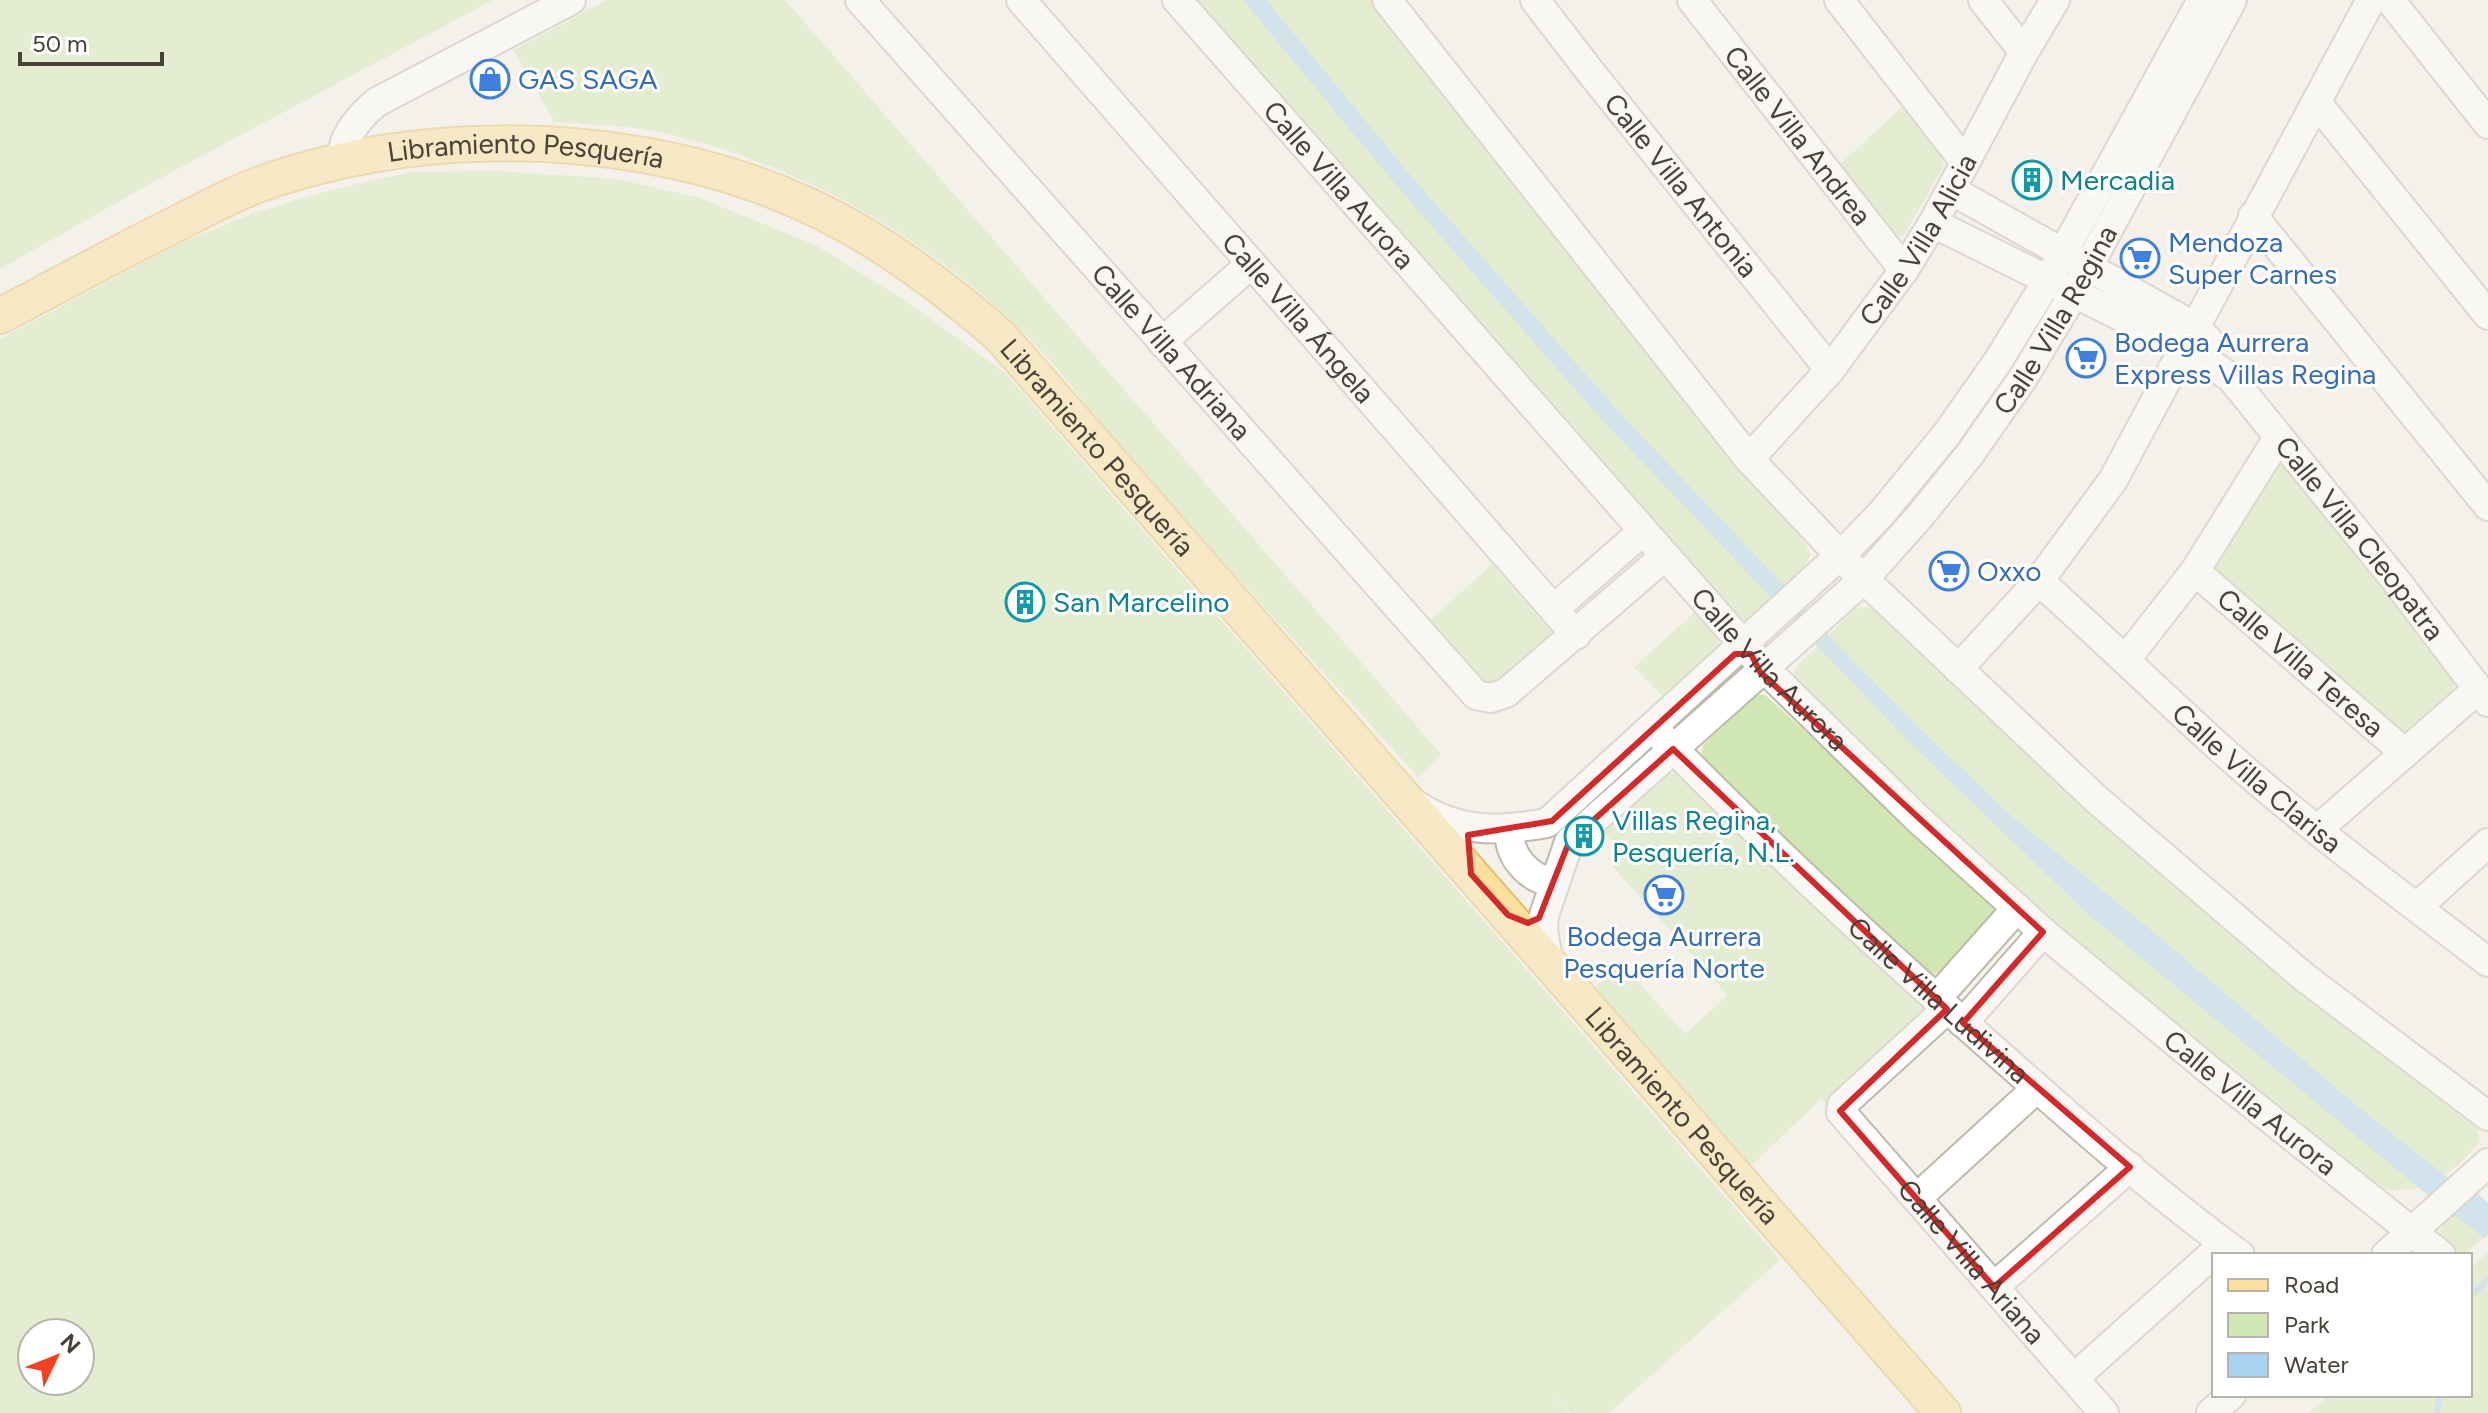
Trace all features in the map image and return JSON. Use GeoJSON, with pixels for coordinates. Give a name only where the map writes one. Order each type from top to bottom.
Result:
{"type":"FeatureCollection","features":[{"type":"Feature","properties":{"kind":"main road","name":"Libramiento Pesquería"},"geometry":{"type":"LineString","coordinates":[[0,316],[233,195],[277,178],[361,156],[429,146],[560,146],[668,160],[742,179],[807,205],[862,234],[931,279],[1001,337],[1943,1413]]}},
{"type":"Feature","properties":{"kind":"street"},"geometry":{"type":"LineString","coordinates":[[343,149],[361,117],[377,102],[571,0]]}},
{"type":"Feature","properties":{"kind":"street","name":"Calle Villa Adriana"},"geometry":{"type":"LineString","coordinates":[[860,0],[1468,690],[1485,698],[1506,693],[1576,635]]}},
{"type":"Feature","properties":{"kind":"street","name":"Calle Villa Ángela"},"geometry":{"type":"LineString","coordinates":[[1021,0],[1576,635]]}},
{"type":"Feature","properties":{"kind":"street","name":"Calle Villa Aurora"},"geometry":{"type":"LineString","coordinates":[[1177,0],[1652,545],[1905,807],[2043,932],[2414,1236]]}},
{"type":"Feature","properties":{"kind":"street"},"geometry":{"type":"LineString","coordinates":[[1387,0],[1749,459],[1846,572],[1958,669],[2096,799],[2304,977],[2488,1116]]}},
{"type":"Feature","properties":{"kind":"street","name":"Calle Villa Antonia"},"geometry":{"type":"LineString","coordinates":[[1535,0],[1830,370]]}},
{"type":"Feature","properties":{"kind":"street","name":"Calle Villa Andrea"},"geometry":{"type":"LineString","coordinates":[[1692,0],[1904,270]]}},
{"type":"Feature","properties":{"kind":"street"},"geometry":{"type":"LineString","coordinates":[[1839,0],[1965,162]]}},
{"type":"Feature","properties":{"kind":"street"},"geometry":{"type":"LineString","coordinates":[[1983,0],[2024,52]]}},
{"type":"Feature","properties":{"kind":"street","name":"Calle Villa Alicia"},"geometry":{"type":"LineString","coordinates":[[1749,459],[1830,370],[1904,270],[2055,0]]}},
{"type":"Feature","properties":{"kind":"street","name":"Calle Villa Regina"},"geometry":{"type":"LineString","coordinates":[[1846,572],[1927,509],[1984,436],[2023,378],[2074,293],[2076,260],[2202,0]]}},
{"type":"Feature","properties":{"kind":"street","name":"Calle Villa Regina"},"geometry":{"type":"LineString","coordinates":[[1846,572],[1881,514],[1946,435],[1998,361],[2048,280],[2076,260],[2232,0]]}},
{"type":"Feature","properties":{"kind":"street"},"geometry":{"type":"LineString","coordinates":[[1958,669],[2039,581],[2113,480],[2371,0]]}},
{"type":"Feature","properties":{"kind":"street"},"geometry":{"type":"LineString","coordinates":[[2390,0],[2488,124]]}},
{"type":"Feature","properties":{"kind":"street"},"geometry":{"type":"LineString","coordinates":[[2317,103],[2488,315]]}},
{"type":"Feature","properties":{"kind":"street","name":"Calle Villa Cleopatra"},"geometry":{"type":"LineString","coordinates":[[1951,190],[2076,260],[2189,338],[2259,410],[2483,695]]}},
{"type":"Feature","properties":{"kind":"street"},"geometry":{"type":"LineString","coordinates":[[2253,216],[2488,506]]}},
{"type":"Feature","properties":{"kind":"street","name":"Calle Villa Cleopatra"},"geometry":{"type":"LineString","coordinates":[[1933,223],[2074,293],[2189,338]]}},
{"type":"Feature","properties":{"kind":"street"},"geometry":{"type":"LineString","coordinates":[[1162,342],[1251,264]]}},
{"type":"Feature","properties":{"kind":"street"},"geometry":{"type":"LineString","coordinates":[[2126,659],[2195,571],[2278,438]]}},
{"type":"Feature","properties":{"kind":"street"},"geometry":{"type":"LineString","coordinates":[[1554,609],[1652,545]]}},
{"type":"Feature","properties":{"kind":"street"},"geometry":{"type":"LineString","coordinates":[[1576,635],[1652,545]]}},
{"type":"Feature","properties":{"kind":"street","name":"Calle Villa Teresa"},"geometry":{"type":"LineString","coordinates":[[2195,571],[2405,753]]}},
{"type":"Feature","properties":{"kind":"street"},"geometry":{"type":"LineString","coordinates":[[1405,798],[1443,820],[1479,829],[1521,828],[1555,832],[1563,845],[1558,871],[1541,881],[1512,850],[1509,841],[1521,828],[1552,821],[1653,728],[1758,652],[1846,572]]}},
{"type":"Feature","properties":{"kind":"street","name":"Calle Villa Clarisa"},"geometry":{"type":"LineString","coordinates":[[2039,581],[2222,750],[2317,830],[2488,962]]}},
{"type":"Feature","properties":{"kind":"street"},"geometry":{"type":"LineString","coordinates":[[1549,965],[1543,930],[1545,910],[1569,842],[1673,749],[1758,652]]}},
{"type":"Feature","properties":{"kind":"street"},"geometry":{"type":"LineString","coordinates":[[2317,830],[2405,753],[2483,695]]}},
{"type":"Feature","properties":{"kind":"street","name":"Calle Villa Ludivina"},"geometry":{"type":"LineString","coordinates":[[1653,728],[1811,884],[1949,1010],[2130,1167],[2232,1249]]}},
{"type":"Feature","properties":{"kind":"street"},"geometry":{"type":"LineString","coordinates":[[1471,874],[1465,855],[1465,840],[1479,829]]}},
{"type":"Feature","properties":{"kind":"street"},"geometry":{"type":"LineString","coordinates":[[2417,907],[2488,843]]}},
{"type":"Feature","properties":{"kind":"street"},"geometry":{"type":"LineString","coordinates":[[1500,908],[1528,923],[1539,918],[1545,910]]}},
{"type":"Feature","properties":{"kind":"street"},"geometry":{"type":"LineString","coordinates":[[1949,1010],[2017,908]]}},
{"type":"Feature","properties":{"kind":"street"},"geometry":{"type":"LineString","coordinates":[[1949,1010],[2043,932]]}},
{"type":"Feature","properties":{"kind":"street","name":"Calle Villa Ariana"},"geometry":{"type":"LineString","coordinates":[[1949,1010],[1842,1105],[1840,1111],[2104,1413]]}},
{"type":"Feature","properties":{"kind":"street"},"geometry":{"type":"LineString","coordinates":[[1917,1198],[2037,1088]]}},
{"type":"Feature","properties":{"kind":"street"},"geometry":{"type":"LineString","coordinates":[[2414,1236],[2488,1163]]}},
{"type":"Feature","properties":{"kind":"street"},"geometry":{"type":"LineString","coordinates":[[1994,1287],[2130,1167]]}},
{"type":"Feature","properties":{"kind":"street"},"geometry":{"type":"LineString","coordinates":[[2074,1378],[2212,1265]]}},
{"type":"Feature","properties":{"kind":"street"},"geometry":{"type":"LineString","coordinates":[[2211,1413],[2229,1397]]}},
{"type":"Feature","properties":{"kind":"highlighted area"},"geometry":{"type":"Polygon","coordinates":[[[1735,654],[1751,654],[1760,672],[2043,932],[1963,1023],[2130,1167],[1994,1287],[1840,1111],[1947,1009],[1673,749],[1569,842],[1539,918],[1528,923],[1508,915],[1471,874],[1468,835],[1552,821],[1735,654]]]}},
{"type":"Feature","properties":{"kind":"green space"},"geometry":{"type":"Polygon","coordinates":[[[0,0],[493,0],[155,181],[0,269],[0,0]]]}},
{"type":"Feature","properties":{"kind":"green space"},"geometry":{"type":"Polygon","coordinates":[[[607,0],[785,0],[1441,754],[1418,777],[1141,471],[1043,353],[990,301],[949,268],[862,210],[768,165],[654,131],[554,122],[514,50],[607,0]]]}},
{"type":"Feature","properties":{"kind":"green space"},"geometry":{"type":"Polygon","coordinates":[[[1191,0],[1371,0],[1724,447],[1806,544],[1810,555],[1806,564],[1782,592],[1746,621],[1737,617],[1191,0]]]}},
{"type":"Feature","properties":{"kind":"green space"},"geometry":{"type":"Polygon","coordinates":[[[1904,105],[1944,157],[1943,167],[1904,235],[1897,237],[1836,168],[1904,105]]]}},
{"type":"Feature","properties":{"kind":"green space"},"geometry":{"type":"Polygon","coordinates":[[[498,171],[617,179],[700,198],[815,245],[903,299],[1005,373],[1780,1260],[1609,1413],[1571,1413],[1554,1395],[1569,1413],[0,1413],[0,339],[178,244],[251,214],[327,191],[410,172],[498,171]]]}},
{"type":"Feature","properties":{"kind":"green space"},"geometry":{"type":"Polygon","coordinates":[[[2048,304],[2051,305],[1998,394],[1906,512],[1866,554],[1865,550],[1902,508],[2048,304]]]}},
{"type":"Feature","properties":{"kind":"green space"},"geometry":{"type":"Polygon","coordinates":[[[2281,464],[2290,468],[2452,673],[2454,685],[2449,697],[2414,727],[2401,732],[2212,567],[2274,467],[2281,464]]]}},
{"type":"Feature","properties":{"kind":"green space"},"geometry":{"type":"Polygon","coordinates":[[[1492,564],[1551,632],[1549,638],[1496,686],[1483,684],[1430,621],[1492,564]]]}},
{"type":"Feature","properties":{"kind":"green space"},"geometry":{"type":"Polygon","coordinates":[[[1855,609],[1874,609],[1993,719],[2354,1031],[2476,1122],[2480,1141],[2470,1153],[2448,1173],[2424,1186],[2395,1190],[2380,1188],[2056,930],[1796,686],[1793,676],[1797,666],[1855,609]]]}},
{"type":"Feature","properties":{"kind":"green space"},"geometry":{"type":"Polygon","coordinates":[[[1694,613],[1718,639],[1718,649],[1663,697],[1634,667],[1694,613]]]}},
{"type":"Feature","properties":{"kind":"green space"},"geometry":{"type":"Polygon","coordinates":[[[1756,695],[1765,695],[1993,903],[1997,913],[1942,972],[1928,974],[1701,758],[1703,745],[1756,695]]]}},
{"type":"Feature","properties":{"kind":"green space"},"geometry":{"type":"Polygon","coordinates":[[[1679,772],[1924,1000],[1924,1015],[1828,1105],[1821,1099],[1748,1169],[1594,988],[1622,964],[1685,1034],[1728,995],[1613,867],[1625,854],[1603,832],[1666,774],[1679,772]]]}},
{"type":"Feature","properties":{"kind":"green space"},"geometry":{"type":"Polygon","coordinates":[[[2454,1214],[2484,1238],[2466,1253],[2456,1253],[2438,1238],[2443,1224],[2454,1214]]]}},
{"type":"Feature","properties":{"kind":"green space"},"geometry":{"type":"Polygon","coordinates":[[[2488,1252],[2488,1413],[2309,1413],[2327,1397],[2472,1397],[2472,1266],[2488,1252]]]}},
{"type":"Feature","properties":{"kind":"water"},"geometry":{"type":"Polygon","coordinates":[[[1243,0],[1266,0],[1410,175],[1617,410],[1916,725],[2009,814],[2358,1107],[2447,1177],[2466,1184],[2488,1203],[2488,1235],[2484,1238],[2425,1193],[2087,913],[1907,740],[1604,422],[1400,190],[1243,0]]]}},
{"type":"Feature","properties":{"kind":"waterway"},"geometry":{"type":"LineString","coordinates":[[2472,1295],[2488,1279]]}},
{"type":"Feature","properties":{"kind":"waterway"},"geometry":{"type":"LineString","coordinates":[[2437,1413],[2440,1397]]}},
{"type":"Feature","properties":{"kind":"place","name":"GAS SAGA"},"geometry":{"type":"Point","coordinates":[490,79]}},
{"type":"Feature","properties":{"kind":"place","name":"Mercadia"},"geometry":{"type":"Point","coordinates":[2032,180]}},
{"type":"Feature","properties":{"kind":"place","name":"Mendoza Super Carnes"},"geometry":{"type":"Point","coordinates":[2140,258]}},
{"type":"Feature","properties":{"kind":"place","name":"Bodega Aurrera Express Villas Regina"},"geometry":{"type":"Point","coordinates":[2086,358]}},
{"type":"Feature","properties":{"kind":"place","name":"Oxxo"},"geometry":{"type":"Point","coordinates":[1949,571]}},
{"type":"Feature","properties":{"kind":"place","name":"San Marcelino"},"geometry":{"type":"Point","coordinates":[1025,602]}},
{"type":"Feature","properties":{"kind":"place","name":"Villas Regina, Pesquería, N.L."},"geometry":{"type":"Point","coordinates":[1584,836]}},
{"type":"Feature","properties":{"kind":"place","name":"Bodega Aurrera Pesquería Norte"},"geometry":{"type":"Point","coordinates":[1664,895]}}]}
